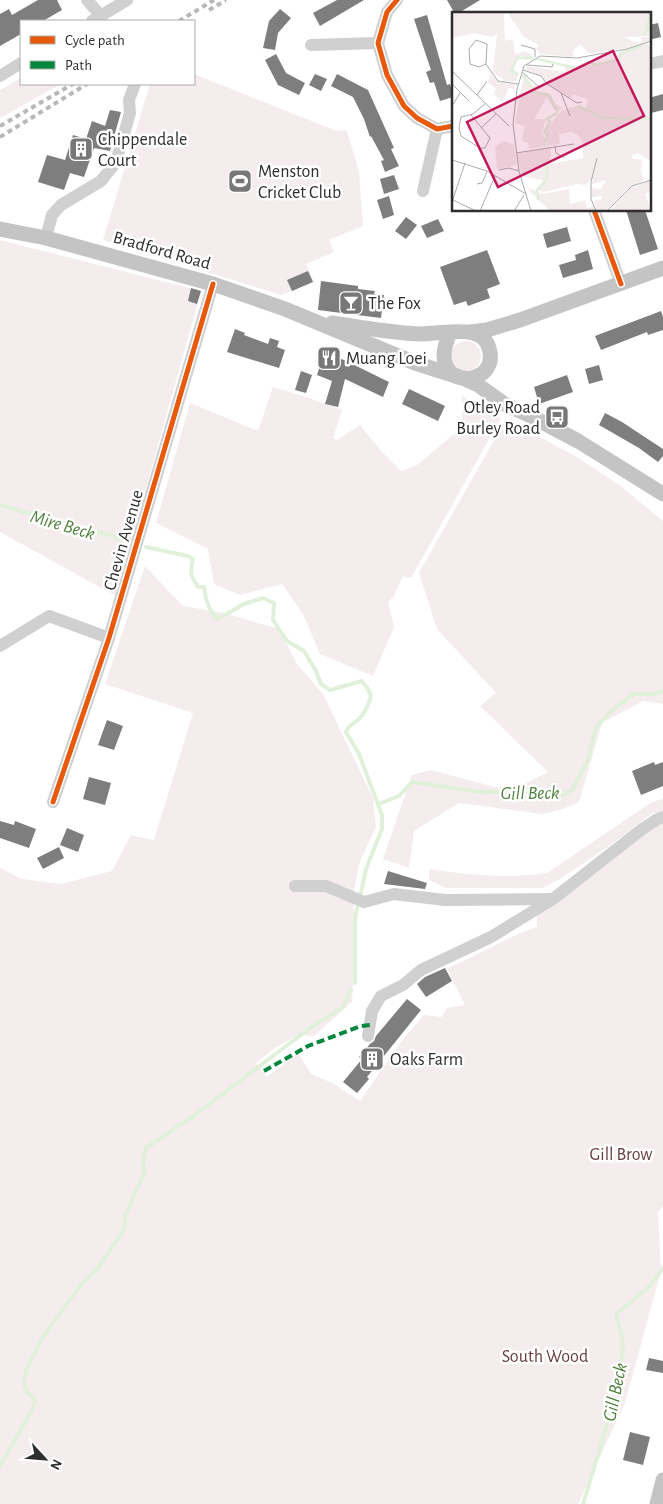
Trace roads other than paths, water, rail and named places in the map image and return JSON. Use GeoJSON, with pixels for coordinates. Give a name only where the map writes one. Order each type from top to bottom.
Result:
{"type":"FeatureCollection","features":[{"type":"Feature","properties":{"kind":"main road","name":"Bradford Road"},"geometry":{"type":"LineString","coordinates":[[0,229],[46,238],[213,284],[311,319],[415,362],[462,378]]}},
{"type":"Feature","properties":{"kind":"main road"},"geometry":{"type":"LineString","coordinates":[[663,268],[520,320],[487,330],[450,333],[444,354],[448,368],[462,378],[478,386],[500,402],[578,441],[663,494]]}},
{"type":"Feature","properties":{"kind":"main road","name":"Bradford Road"},"geometry":{"type":"LineString","coordinates":[[311,319],[387,331],[420,334],[450,333]]}},
{"type":"Feature","properties":{"kind":"main road"},"geometry":{"type":"LineString","coordinates":[[462,378],[478,377],[489,360],[495,344],[502,335],[520,320]]}},
{"type":"Feature","properties":{"kind":"main road"},"geometry":{"type":"LineString","coordinates":[[467,332],[475,333],[482,337],[488,345],[489,378],[495,388],[525,413]]}},
{"type":"Feature","properties":{"kind":"main road"},"geometry":{"type":"LineString","coordinates":[[657,1504],[663,1480]]}},
{"type":"Feature","properties":{"kind":"street"},"geometry":{"type":"LineString","coordinates":[[88,0],[97,19],[127,0]]}},
{"type":"Feature","properties":{"kind":"street"},"geometry":{"type":"LineString","coordinates":[[397,0],[386,12],[378,43],[387,75],[404,106],[417,118],[437,129],[452,126]]}},
{"type":"Feature","properties":{"kind":"street"},"geometry":{"type":"LineString","coordinates":[[311,45],[378,43]]}},
{"type":"Feature","properties":{"kind":"street"},"geometry":{"type":"LineString","coordinates":[[650,64],[663,60]]}},
{"type":"Feature","properties":{"kind":"street"},"geometry":{"type":"LineString","coordinates":[[1,74],[20,64]]}},
{"type":"Feature","properties":{"kind":"street"},"geometry":{"type":"LineString","coordinates":[[46,238],[52,215],[56,210],[101,181],[116,162],[130,113],[129,100],[135,85]]}},
{"type":"Feature","properties":{"kind":"street"},"geometry":{"type":"LineString","coordinates":[[423,191],[437,129]]}},
{"type":"Feature","properties":{"kind":"street"},"geometry":{"type":"LineString","coordinates":[[594,211],[621,284]]}},
{"type":"Feature","properties":{"kind":"street","name":"Chevin Avenue"},"geometry":{"type":"LineString","coordinates":[[53,802],[109,638],[213,284]]}},
{"type":"Feature","properties":{"kind":"street"},"geometry":{"type":"LineString","coordinates":[[0,646],[49,616],[109,638]]}},
{"type":"Feature","properties":{"kind":"street"},"geometry":{"type":"LineString","coordinates":[[368,1036],[372,1011],[381,996],[403,985],[421,970],[491,937],[553,899],[641,830],[656,820],[663,818]]}},
{"type":"Feature","properties":{"kind":"street"},"geometry":{"type":"LineString","coordinates":[[295,886],[326,886],[364,902],[394,894],[445,900],[553,899]]}},
{"type":"Feature","properties":{"kind":"waterway","name":"Mire Beck"},"geometry":{"type":"LineString","coordinates":[[0,505],[85,530],[111,535],[127,542]]}},
{"type":"Feature","properties":{"kind":"waterway","name":"Mire Beck"},"geometry":{"type":"LineString","coordinates":[[146,547],[188,556],[193,559],[192,577],[198,587],[204,587],[208,604],[218,619],[244,604],[263,598],[274,603],[273,620],[287,641],[304,651],[316,671],[321,684],[330,690],[362,681],[368,689],[371,696],[367,707],[360,718],[346,732],[359,754],[382,815],[382,829],[366,869],[360,897]]}},
{"type":"Feature","properties":{"kind":"waterway","name":"Gill Beck"},"geometry":{"type":"LineString","coordinates":[[379,804],[399,796],[412,782],[481,792],[530,791],[563,795],[573,789],[587,762],[596,728],[610,712],[633,694],[654,694],[663,691]]}},
{"type":"Feature","properties":{"kind":"waterway"},"geometry":{"type":"LineString","coordinates":[[355,983],[355,919],[358,903]]}},
{"type":"Feature","properties":{"kind":"waterway"},"geometry":{"type":"LineString","coordinates":[[0,1466],[32,1410],[35,1400],[27,1393],[24,1383],[26,1370],[42,1338],[80,1286],[98,1268],[124,1230],[125,1216],[144,1173],[143,1157],[146,1148],[195,1115],[310,1028],[343,1007],[351,990]]}},
{"type":"Feature","properties":{"kind":"waterway","name":"Gill Beck"},"geometry":{"type":"LineString","coordinates":[[583,1504],[619,1385],[623,1343],[616,1314],[649,1287],[663,1268]]}},
{"type":"Feature","properties":{"kind":"railway"},"geometry":{"type":"LineString","coordinates":[[181,20],[214,0]]}},
{"type":"Feature","properties":{"kind":"railway"},"geometry":{"type":"LineString","coordinates":[[209,10],[226,0]]}},
{"type":"Feature","properties":{"kind":"railway"},"geometry":{"type":"LineString","coordinates":[[0,126],[71,85]]}},
{"type":"Feature","properties":{"kind":"railway"},"geometry":{"type":"LineString","coordinates":[[0,137],[85,85]]}},
{"type":"Feature","properties":{"kind":"place","name":"Chippendale Court"},"geometry":{"type":"Point","coordinates":[81,149]}},
{"type":"Feature","properties":{"kind":"place","name":"Menston Cricket Club"},"geometry":{"type":"Point","coordinates":[240,181]}},
{"type":"Feature","properties":{"kind":"place","name":"The Fox"},"geometry":{"type":"Point","coordinates":[351,303]}},
{"type":"Feature","properties":{"kind":"place","name":"Muang Loei"},"geometry":{"type":"Point","coordinates":[329,358]}},
{"type":"Feature","properties":{"kind":"place","name":"Otley Road Burley Road"},"geometry":{"type":"Point","coordinates":[557,417]}},
{"type":"Feature","properties":{"kind":"place","name":"Oaks Farm"},"geometry":{"type":"Point","coordinates":[372,1059]}},
{"type":"Feature","properties":{"kind":"park label","name":"Gill Brow"},"geometry":{"type":"Point","coordinates":[621,1154]}},
{"type":"Feature","properties":{"kind":"park label","name":"South Wood"},"geometry":{"type":"Point","coordinates":[545,1356]}}]}
